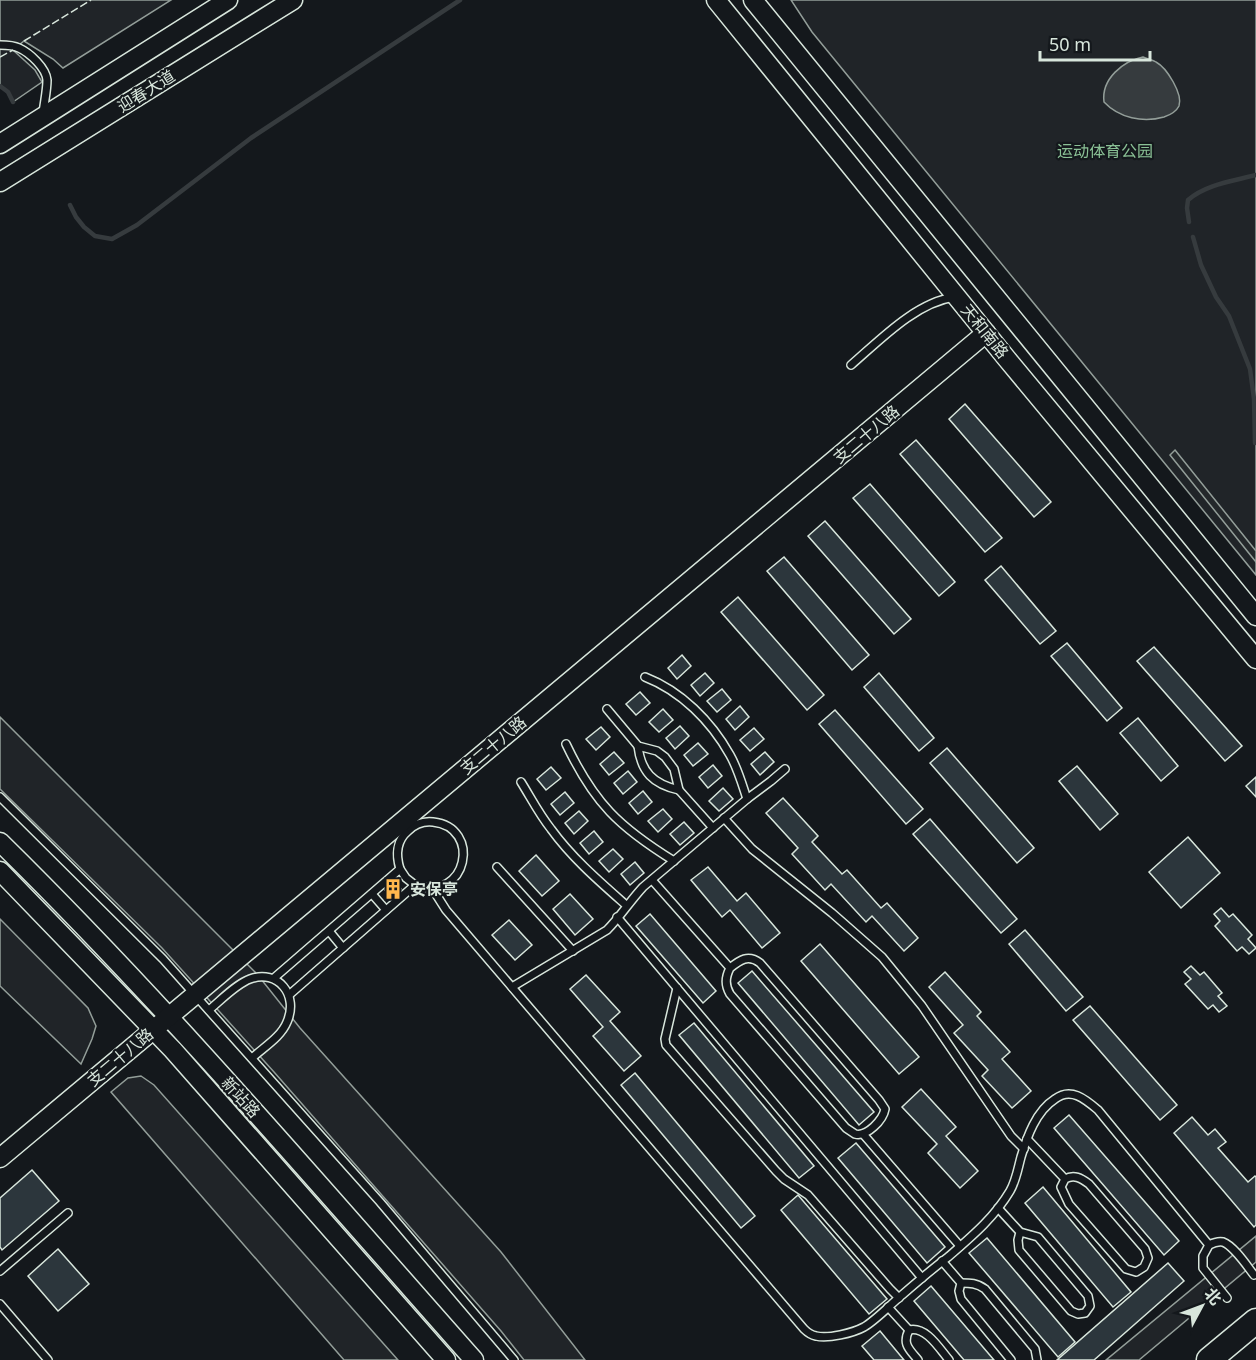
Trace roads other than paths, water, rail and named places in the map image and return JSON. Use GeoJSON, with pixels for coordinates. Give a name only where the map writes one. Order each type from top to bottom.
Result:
{"type":"FeatureCollection","features":[{"type":"Feature","properties":{"kind":"highway"},"geometry":{"type":"LineString","coordinates":[[1209,1360],[1256,1321]]}},
{"type":"Feature","properties":{"kind":"street","name":"迎春大道"},"geometry":{"type":"LineString","coordinates":[[0,144],[228,0]]}},
{"type":"Feature","properties":{"kind":"street","name":"迎春大道"},"geometry":{"type":"LineString","coordinates":[[0,182],[293,0]]}},
{"type":"Feature","properties":{"kind":"street","name":"天和南路"},"geometry":{"type":"LineString","coordinates":[[716,0],[986,333],[1256,659]]}},
{"type":"Feature","properties":{"kind":"street","name":"天和南路"},"geometry":{"type":"LineString","coordinates":[[753,0],[1256,616]]}},
{"type":"Feature","properties":{"kind":"street","name":"支二十八路"},"geometry":{"type":"LineString","coordinates":[[0,1158],[986,333]]}},
{"type":"Feature","properties":{"kind":"street","name":"新站路"},"geometry":{"type":"LineString","coordinates":[[0,842],[169,1017],[474,1360]]}},
{"type":"Feature","properties":{"kind":"street","name":"新站路"},"geometry":{"type":"LineString","coordinates":[[0,871],[173,1050],[446,1360]]}},
{"type":"Feature","properties":{"kind":"lane"},"geometry":{"type":"LineString","coordinates":[[0,45],[18,47],[44,72],[47,79],[43,117]]}},
{"type":"Feature","properties":{"kind":"lane"},"geometry":{"type":"LineString","coordinates":[[851,365],[913,313],[944,298],[957,297]]}},
{"type":"Feature","properties":{"kind":"lane"},"geometry":{"type":"LineString","coordinates":[[645,677],[660,683],[683,699],[711,728],[730,754],[747,799]]}},
{"type":"Feature","properties":{"kind":"lane"},"geometry":{"type":"LineString","coordinates":[[607,709],[638,746],[657,751],[665,757],[674,769],[679,790],[712,828]]}},
{"type":"Feature","properties":{"kind":"lane"},"geometry":{"type":"LineString","coordinates":[[566,744],[584,779],[616,819],[674,861]]}},
{"type":"Feature","properties":{"kind":"lane"},"geometry":{"type":"LineString","coordinates":[[638,746],[639,759],[646,772],[666,787],[679,790]]}},
{"type":"Feature","properties":{"kind":"lane"},"geometry":{"type":"LineString","coordinates":[[512,987],[606,930],[626,905],[652,880],[785,769]]}},
{"type":"Feature","properties":{"kind":"lane"},"geometry":{"type":"LineString","coordinates":[[521,782],[538,812],[562,843],[599,882],[626,905]]}},
{"type":"Feature","properties":{"kind":"lane"},"geometry":{"type":"LineString","coordinates":[[0,797],[163,959],[380,1202],[514,1360]]}},
{"type":"Feature","properties":{"kind":"lane"},"geometry":{"type":"LineString","coordinates":[[724,818],[752,849],[832,913],[882,957],[922,1006],[1011,1136],[1024,1149]]}},
{"type":"Feature","properties":{"kind":"lane"},"geometry":{"type":"LineString","coordinates":[[441,823],[450,828],[462,843],[464,851],[461,868],[449,883],[441,887],[415,885],[400,869],[397,850],[400,840],[415,825],[441,823]]}},
{"type":"Feature","properties":{"kind":"lane"},"geometry":{"type":"LineString","coordinates":[[496,867],[573,951]]}},
{"type":"Feature","properties":{"kind":"lane"},"geometry":{"type":"LineString","coordinates":[[274,978],[400,869]]}},
{"type":"Feature","properties":{"kind":"lane"},"geometry":{"type":"LineString","coordinates":[[652,880],[730,969]]}},
{"type":"Feature","properties":{"kind":"lane"},"geometry":{"type":"LineString","coordinates":[[289,995],[415,885]]}},
{"type":"Feature","properties":{"kind":"lane"},"geometry":{"type":"LineString","coordinates":[[432,888],[446,910],[804,1329],[814,1336],[836,1336],[865,1327],[994,1215],[1011,1189],[1027,1139],[1044,1108],[1064,1094],[1073,1094],[1085,1099],[1098,1110],[1209,1245]]}},
{"type":"Feature","properties":{"kind":"lane"},"geometry":{"type":"LineString","coordinates":[[372,894],[386,910]]}},
{"type":"Feature","properties":{"kind":"lane"},"geometry":{"type":"LineString","coordinates":[[617,917],[922,1278]]}},
{"type":"Feature","properties":{"kind":"lane"},"geometry":{"type":"LineString","coordinates":[[328,931],[343,948]]}},
{"type":"Feature","properties":{"kind":"lane"},"geometry":{"type":"LineString","coordinates":[[748,958],[754,958],[760,963],[879,1100],[885,1109],[884,1116],[875,1126],[863,1134],[855,1134],[846,1128],[730,994],[726,982],[730,969],[737,962],[748,958]]}},
{"type":"Feature","properties":{"kind":"lane"},"geometry":{"type":"LineString","coordinates":[[209,1010],[243,982],[252,978],[266,976],[274,978],[282,985],[289,995],[291,1006],[288,1020],[281,1032],[252,1058]]}},
{"type":"Feature","properties":{"kind":"lane"},"geometry":{"type":"LineString","coordinates":[[677,988],[665,1039],[666,1046],[776,1171],[808,1195],[899,1298]]}},
{"type":"Feature","properties":{"kind":"lane"},"geometry":{"type":"LineString","coordinates":[[863,1134],[960,1246]]}},
{"type":"Feature","properties":{"kind":"lane"},"geometry":{"type":"LineString","coordinates":[[1027,1139],[1065,1179]]}},
{"type":"Feature","properties":{"kind":"lane"},"geometry":{"type":"LineString","coordinates":[[1070,1176],[1081,1178],[1089,1184],[1145,1249],[1148,1258],[1144,1267],[1136,1272],[1126,1269],[1069,1204],[1061,1187],[1065,1179],[1070,1176]]}},
{"type":"Feature","properties":{"kind":"lane"},"geometry":{"type":"LineString","coordinates":[[998,1209],[1020,1232],[1038,1237],[1088,1296],[1090,1306],[1085,1313],[1077,1314],[1071,1311],[1019,1250],[1020,1232]]}},
{"type":"Feature","properties":{"kind":"lane"},"geometry":{"type":"LineString","coordinates":[[0,1270],[68,1213]]}},
{"type":"Feature","properties":{"kind":"lane"},"geometry":{"type":"LineString","coordinates":[[1227,1298],[1203,1268],[1203,1256],[1209,1245],[1217,1242],[1232,1248],[1254,1275]]}},
{"type":"Feature","properties":{"kind":"lane"},"geometry":{"type":"LineString","coordinates":[[942,1261],[961,1283],[973,1283],[985,1289],[1035,1349],[1037,1360]]}},
{"type":"Feature","properties":{"kind":"lane"},"geometry":{"type":"LineString","coordinates":[[961,1283],[959,1291],[961,1299],[1011,1360]]}},
{"type":"Feature","properties":{"kind":"lane"},"geometry":{"type":"LineString","coordinates":[[0,1304],[48,1360]]}},
{"type":"Feature","properties":{"kind":"lane"},"geometry":{"type":"LineString","coordinates":[[888,1307],[909,1330]]}},
{"type":"Feature","properties":{"kind":"lane"},"geometry":{"type":"LineString","coordinates":[[918,1360],[906,1343],[905,1337],[909,1330],[914,1328],[925,1333],[949,1360]]}},
{"type":"Feature","properties":{"kind":"waterway"},"geometry":{"type":"LineString","coordinates":[[70,205],[84,227],[95,236],[112,239],[137,225],[251,138],[460,0]]}},
{"type":"Feature","properties":{"kind":"waterway"},"geometry":{"type":"LineString","coordinates":[[0,86],[8,92],[13,102]]}},
{"type":"Feature","properties":{"kind":"waterway"},"geometry":{"type":"LineString","coordinates":[[1189,222],[1188,200],[1195,195],[1220,184],[1256,175]]}},
{"type":"Feature","properties":{"kind":"waterway"},"geometry":{"type":"LineString","coordinates":[[1193,237],[1201,265],[1216,297],[1229,316],[1250,369],[1254,399],[1255,443]]}},
{"type":"Feature","properties":{"kind":"place","name":"安保亭"},"geometry":{"type":"Point","coordinates":[393,889]}},
{"type":"Feature","properties":{"kind":"park label","name":"运动体育公园"},"geometry":{"type":"Point","coordinates":[1105,151]}}]}
